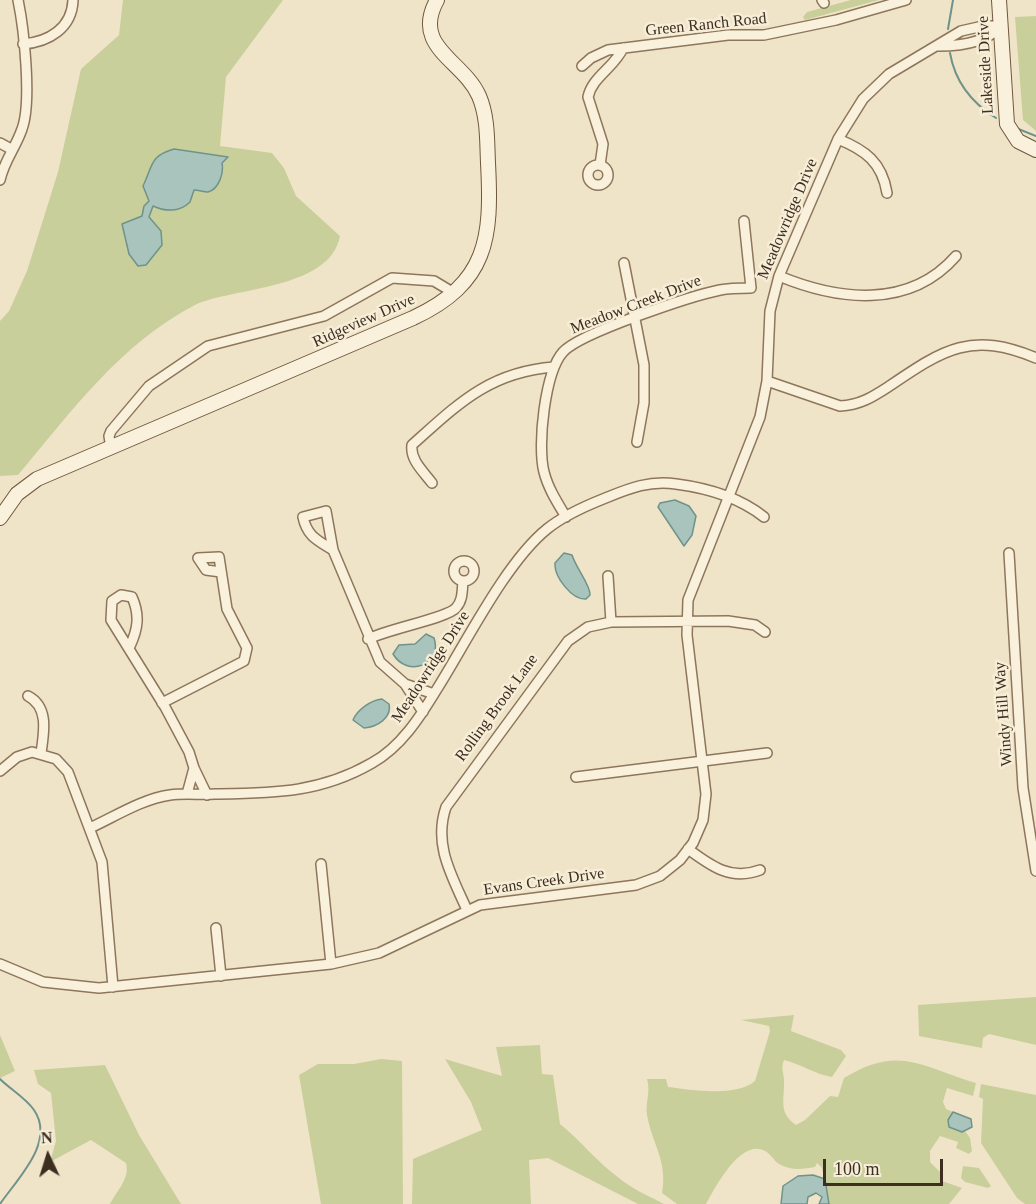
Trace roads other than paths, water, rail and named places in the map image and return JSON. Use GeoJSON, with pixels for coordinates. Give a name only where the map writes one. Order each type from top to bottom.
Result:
{"type":"FeatureCollection","features":[{"type":"Feature","properties":{"kind":"street"},"geometry":{"type":"LineString","coordinates":[[0,180],[11,149],[26,118],[23,44],[18,0]]}},
{"type":"Feature","properties":{"kind":"street"},"geometry":{"type":"LineString","coordinates":[[23,44],[44,41],[60,30],[70,14],[73,0]]}},
{"type":"Feature","properties":{"kind":"street","name":"Ridgeview Drive"},"geometry":{"type":"LineString","coordinates":[[0,518],[12,500],[30,483],[406,321],[433,308],[454,293],[471,273],[486,239],[490,213],[485,117],[479,95],[466,76],[441,52],[432,37],[431,19],[437,0]]}},
{"type":"Feature","properties":{"kind":"street","name":"Green Ranch Road"},"geometry":{"type":"LineString","coordinates":[[582,66],[599,53],[623,48],[728,35],[764,35],[836,20],[906,0]]}},
{"type":"Feature","properties":{"kind":"street","name":"Lakeside Drive"},"geometry":{"type":"LineString","coordinates":[[999,0],[1007,124],[1018,141],[1036,150]]}},
{"type":"Feature","properties":{"kind":"street","name":"Meadowridge Drive"},"geometry":{"type":"LineString","coordinates":[[90,828],[155,798],[187,794],[286,792],[303,790],[341,779],[375,761],[407,733],[423,712],[518,561],[532,543],[566,517],[594,503],[649,483],[706,488],[729,494],[760,417],[767,381],[770,311],[779,276],[838,139],[852,112],[883,79],[939,46],[955,46],[991,36],[1001,26]]}},
{"type":"Feature","properties":{"kind":"street"},"geometry":{"type":"LineString","coordinates":[[600,165],[601,136],[588,97],[593,84],[619,57],[623,48]]}},
{"type":"Feature","properties":{"kind":"street"},"geometry":{"type":"LineString","coordinates":[[838,139],[858,147],[877,162],[887,193]]}},
{"type":"Feature","properties":{"kind":"street"},"geometry":{"type":"LineString","coordinates":[[0,143],[11,149]]}},
{"type":"Feature","properties":{"kind":"street","name":"Meadow Creek Drive"},"geometry":{"type":"LineString","coordinates":[[554,367],[564,351],[579,340],[704,294],[752,288],[744,221]]}},
{"type":"Feature","properties":{"kind":"street"},"geometry":{"type":"LineString","coordinates":[[779,276],[823,292],[872,296],[919,283],[947,267],[956,256]]}},
{"type":"Feature","properties":{"kind":"street"},"geometry":{"type":"LineString","coordinates":[[624,263],[641,346],[645,383],[637,442]]}},
{"type":"Feature","properties":{"kind":"street"},"geometry":{"type":"LineString","coordinates":[[111,448],[109,436],[111,431],[144,391],[208,346],[324,316],[392,278],[434,281],[454,293]]}},
{"type":"Feature","properties":{"kind":"street"},"geometry":{"type":"LineString","coordinates":[[767,381],[840,406],[852,405],[872,397],[924,362],[962,346],[992,344],[1036,358]]}},
{"type":"Feature","properties":{"kind":"street"},"geometry":{"type":"LineString","coordinates":[[432,483],[415,461],[411,453],[412,445],[460,402],[488,384],[519,372],[554,367],[541,444],[542,458],[548,484],[566,517]]}},
{"type":"Feature","properties":{"kind":"street"},"geometry":{"type":"LineString","coordinates":[[729,494],[764,517]]}},
{"type":"Feature","properties":{"kind":"street","name":"Evans Creek Drive"},"geometry":{"type":"LineString","coordinates":[[0,964],[25,976],[62,986],[113,987],[331,964],[388,949],[467,910],[495,901],[636,885],[665,872],[688,849],[699,832],[706,807],[686,622],[692,587],[729,494]]}},
{"type":"Feature","properties":{"kind":"street"},"geometry":{"type":"LineString","coordinates":[[333,550],[368,639],[380,662],[405,684],[423,712]]}},
{"type":"Feature","properties":{"kind":"street","name":"Windy Hill Way"},"geometry":{"type":"LineString","coordinates":[[1009,554],[1023,788],[1036,871]]}},
{"type":"Feature","properties":{"kind":"street"},"geometry":{"type":"LineString","coordinates":[[162,703],[244,661],[248,655],[227,609],[221,572]]}},
{"type":"Feature","properties":{"kind":"street"},"geometry":{"type":"LineString","coordinates":[[608,576],[611,622]]}},
{"type":"Feature","properties":{"kind":"street"},"geometry":{"type":"LineString","coordinates":[[368,639],[388,630],[451,612],[461,600],[464,581]]}},
{"type":"Feature","properties":{"kind":"street"},"geometry":{"type":"LineString","coordinates":[[130,646],[135,635],[138,612],[132,597],[121,594],[112,601],[111,620],[130,646],[189,752],[207,795]]}},
{"type":"Feature","properties":{"kind":"street","name":"Rolling Brook Lane"},"geometry":{"type":"LineString","coordinates":[[467,910],[443,853],[440,829],[446,807],[560,649],[578,633],[611,622],[744,623],[765,632]]}},
{"type":"Feature","properties":{"kind":"street"},"geometry":{"type":"LineString","coordinates":[[405,684],[434,694]]}},
{"type":"Feature","properties":{"kind":"street"},"geometry":{"type":"LineString","coordinates":[[28,696],[35,700],[41,709],[44,732],[41,753]]}},
{"type":"Feature","properties":{"kind":"street"},"geometry":{"type":"LineString","coordinates":[[0,771],[17,757],[41,753],[63,765],[90,828],[105,880],[113,987]]}},
{"type":"Feature","properties":{"kind":"street"},"geometry":{"type":"LineString","coordinates":[[576,777],[767,753]]}},
{"type":"Feature","properties":{"kind":"street"},"geometry":{"type":"LineString","coordinates":[[187,794],[194,768]]}},
{"type":"Feature","properties":{"kind":"street"},"geometry":{"type":"LineString","coordinates":[[688,849],[709,864],[728,873],[751,874],[760,870]]}},
{"type":"Feature","properties":{"kind":"street"},"geometry":{"type":"LineString","coordinates":[[321,864],[331,964]]}},
{"type":"Feature","properties":{"kind":"street"},"geometry":{"type":"LineString","coordinates":[[216,928],[221,976]]}},
{"type":"Feature","properties":{"kind":"water"},"geometry":{"type":"Polygon","coordinates":[[[174,149],[228,157],[222,163],[220,180],[212,190],[208,192],[194,190],[190,202],[177,209],[168,210],[153,206],[149,217],[161,231],[162,245],[146,265],[138,266],[129,254],[122,224],[142,216],[144,206],[149,201],[143,186],[151,167],[160,155],[174,149]]]}},
{"type":"Feature","properties":{"kind":"water"},"geometry":{"type":"Polygon","coordinates":[[[675,500],[689,506],[696,516],[692,535],[684,546],[658,507],[660,503],[675,500]]]}},
{"type":"Feature","properties":{"kind":"water"},"geometry":{"type":"Polygon","coordinates":[[[564,553],[572,555],[586,582],[590,595],[586,599],[570,592],[557,575],[555,563],[564,553]]]}},
{"type":"Feature","properties":{"kind":"water"},"geometry":{"type":"Polygon","coordinates":[[[426,634],[434,638],[435,647],[429,661],[414,667],[399,661],[393,654],[399,645],[415,644],[426,634]]]}},
{"type":"Feature","properties":{"kind":"water"},"geometry":{"type":"Polygon","coordinates":[[[382,699],[389,704],[389,709],[382,721],[364,728],[353,720],[365,706],[382,699]]]}},
{"type":"Feature","properties":{"kind":"water"},"geometry":{"type":"Polygon","coordinates":[[[953,1112],[971,1119],[972,1127],[962,1132],[949,1127],[948,1120],[953,1112]]]}},
{"type":"Feature","properties":{"kind":"water"},"geometry":{"type":"Polygon","coordinates":[[[813,1175],[825,1179],[829,1204],[819,1204],[822,1197],[816,1193],[808,1197],[807,1204],[781,1204],[783,1186],[798,1176],[813,1175]]]}},
{"type":"Feature","properties":{"kind":"waterway"},"geometry":{"type":"LineString","coordinates":[[948,29],[953,0]]}},
{"type":"Feature","properties":{"kind":"waterway"},"geometry":{"type":"LineString","coordinates":[[950,53],[952,64],[966,91],[979,106],[996,118]]}},
{"type":"Feature","properties":{"kind":"waterway"},"geometry":{"type":"LineString","coordinates":[[1016,128],[1036,136]]}},
{"type":"Feature","properties":{"kind":"waterway"},"geometry":{"type":"LineString","coordinates":[[0,1079],[27,1102],[40,1122],[40,1135],[32,1160],[0,1204]]}}]}
